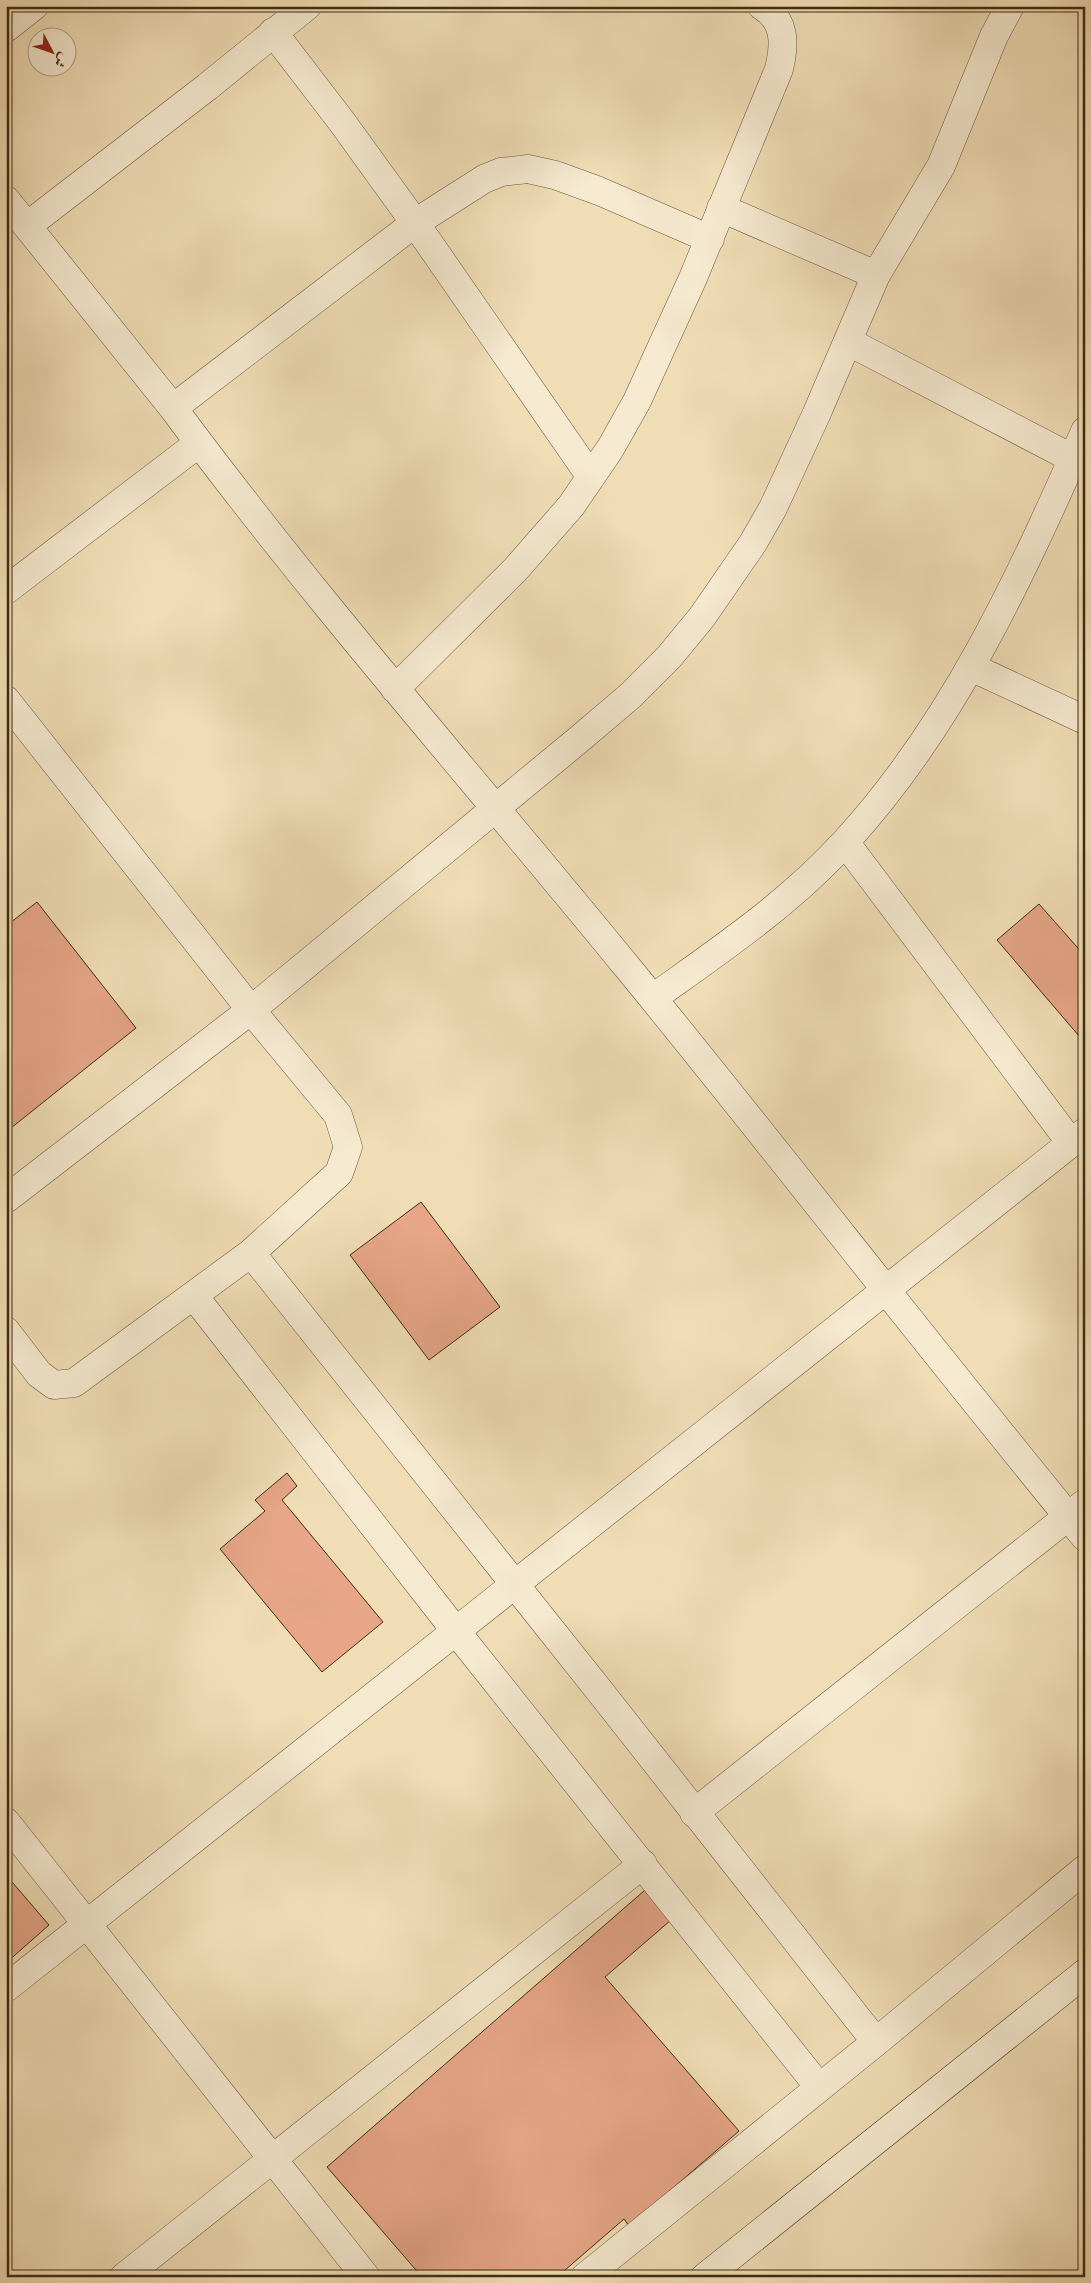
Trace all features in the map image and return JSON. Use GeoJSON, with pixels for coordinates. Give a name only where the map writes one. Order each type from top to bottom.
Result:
{"type":"FeatureCollection","features":[{"type":"Feature","properties":{"kind":"street"},"geometry":{"type":"LineString","coordinates":[[6,28],[34,6]]}},
{"type":"Feature","properties":{"kind":"street"},"geometry":{"type":"LineString","coordinates":[[27,226],[207,87],[307,6]]}},
{"type":"Feature","properties":{"kind":"street"},"geometry":{"type":"LineString","coordinates":[[395,689],[515,570],[571,506],[610,449],[637,401],[710,239],[782,60],[782,29],[772,13],[762,6]]}},
{"type":"Feature","properties":{"kind":"street"},"geometry":{"type":"LineString","coordinates":[[6,1199],[251,1010],[630,696],[669,657],[702,617],[753,543],[772,508],[849,342],[876,275],[941,166],[994,36],[1010,6]]}},
{"type":"Feature","properties":{"kind":"street"},"geometry":{"type":"LineString","coordinates":[[273,32],[342,122],[415,223],[592,477]]}},
{"type":"Feature","properties":{"kind":"street"},"geometry":{"type":"LineString","coordinates":[[173,408],[415,223],[484,179],[501,172],[528,169],[554,175],[599,191],[710,239]]}},
{"type":"Feature","properties":{"kind":"street"},"geometry":{"type":"LineString","coordinates":[[6,200],[395,689],[653,998],[884,1291],[1079,1519],[694,1813]]}},
{"type":"Feature","properties":{"kind":"street"},"geometry":{"type":"LineString","coordinates":[[722,208],[876,275]]}},
{"type":"Feature","properties":{"kind":"street"},"geometry":{"type":"LineString","coordinates":[[849,342],[1079,462]]}},
{"type":"Feature","properties":{"kind":"street"},"geometry":{"type":"LineString","coordinates":[[653,998],[761,919],[846,842],[873,810],[933,729],[971,666],[1079,462],[1085,431]]}},
{"type":"Feature","properties":{"kind":"street"},"geometry":{"type":"LineString","coordinates":[[6,590],[198,443]]}},
{"type":"Feature","properties":{"kind":"street"},"geometry":{"type":"LineString","coordinates":[[971,666],[1085,720]]}},
{"type":"Feature","properties":{"kind":"street"},"geometry":{"type":"LineString","coordinates":[[6,700],[251,1010],[338,1115],[348,1147],[339,1173],[251,1253],[74,1383],[54,1385],[39,1374],[6,1331]]}},
{"type":"Feature","properties":{"kind":"street"},"geometry":{"type":"LineString","coordinates":[[6,1988],[1078,1137],[846,842]]}},
{"type":"Feature","properties":{"kind":"street"},"geometry":{"type":"LineString","coordinates":[[251,1253],[515,1583],[876,2042]]}},
{"type":"Feature","properties":{"kind":"street"},"geometry":{"type":"LineString","coordinates":[[194,1296],[455,1630],[643,1864],[819,2088]]}},
{"type":"Feature","properties":{"kind":"street"},"geometry":{"type":"LineString","coordinates":[[6,1822],[88,1923],[366,2277]]}},
{"type":"Feature","properties":{"kind":"street"},"geometry":{"type":"LineString","coordinates":[[124,2277],[643,1864]]}},
{"type":"Feature","properties":{"kind":"street"},"geometry":{"type":"LineString","coordinates":[[585,2277],[876,2042],[1085,1869]]}},
{"type":"Feature","properties":{"kind":"street"},"geometry":{"type":"LineString","coordinates":[[705,2277],[1085,1973]]}},
{"type":"Feature","properties":{"kind":"building"},"geometry":{"type":"Polygon","coordinates":[[[37,902],[136,1028],[6,1132],[6,926],[37,902]]]}},
{"type":"Feature","properties":{"kind":"building"},"geometry":{"type":"Polygon","coordinates":[[[1039,904],[1085,956],[1085,1043],[997,940],[1039,904]]]}},
{"type":"Feature","properties":{"kind":"building"},"geometry":{"type":"Polygon","coordinates":[[[421,1202],[500,1307],[429,1360],[350,1255],[421,1202]]]}},
{"type":"Feature","properties":{"kind":"building"},"geometry":{"type":"Polygon","coordinates":[[[287,1473],[297,1486],[282,1500],[383,1622],[322,1672],[220,1549],[265,1511],[255,1500],[287,1473]]]}},
{"type":"Feature","properties":{"kind":"building"},"geometry":{"type":"Polygon","coordinates":[[[6,1875],[49,1925],[6,1963],[6,1875]]]}},
{"type":"Feature","properties":{"kind":"building"},"geometry":{"type":"Polygon","coordinates":[[[645,1890],[671,1920],[605,1977],[739,2131],[629,2226],[624,2219],[557,2277],[422,2277],[327,2167],[645,1890]]]}}]}
